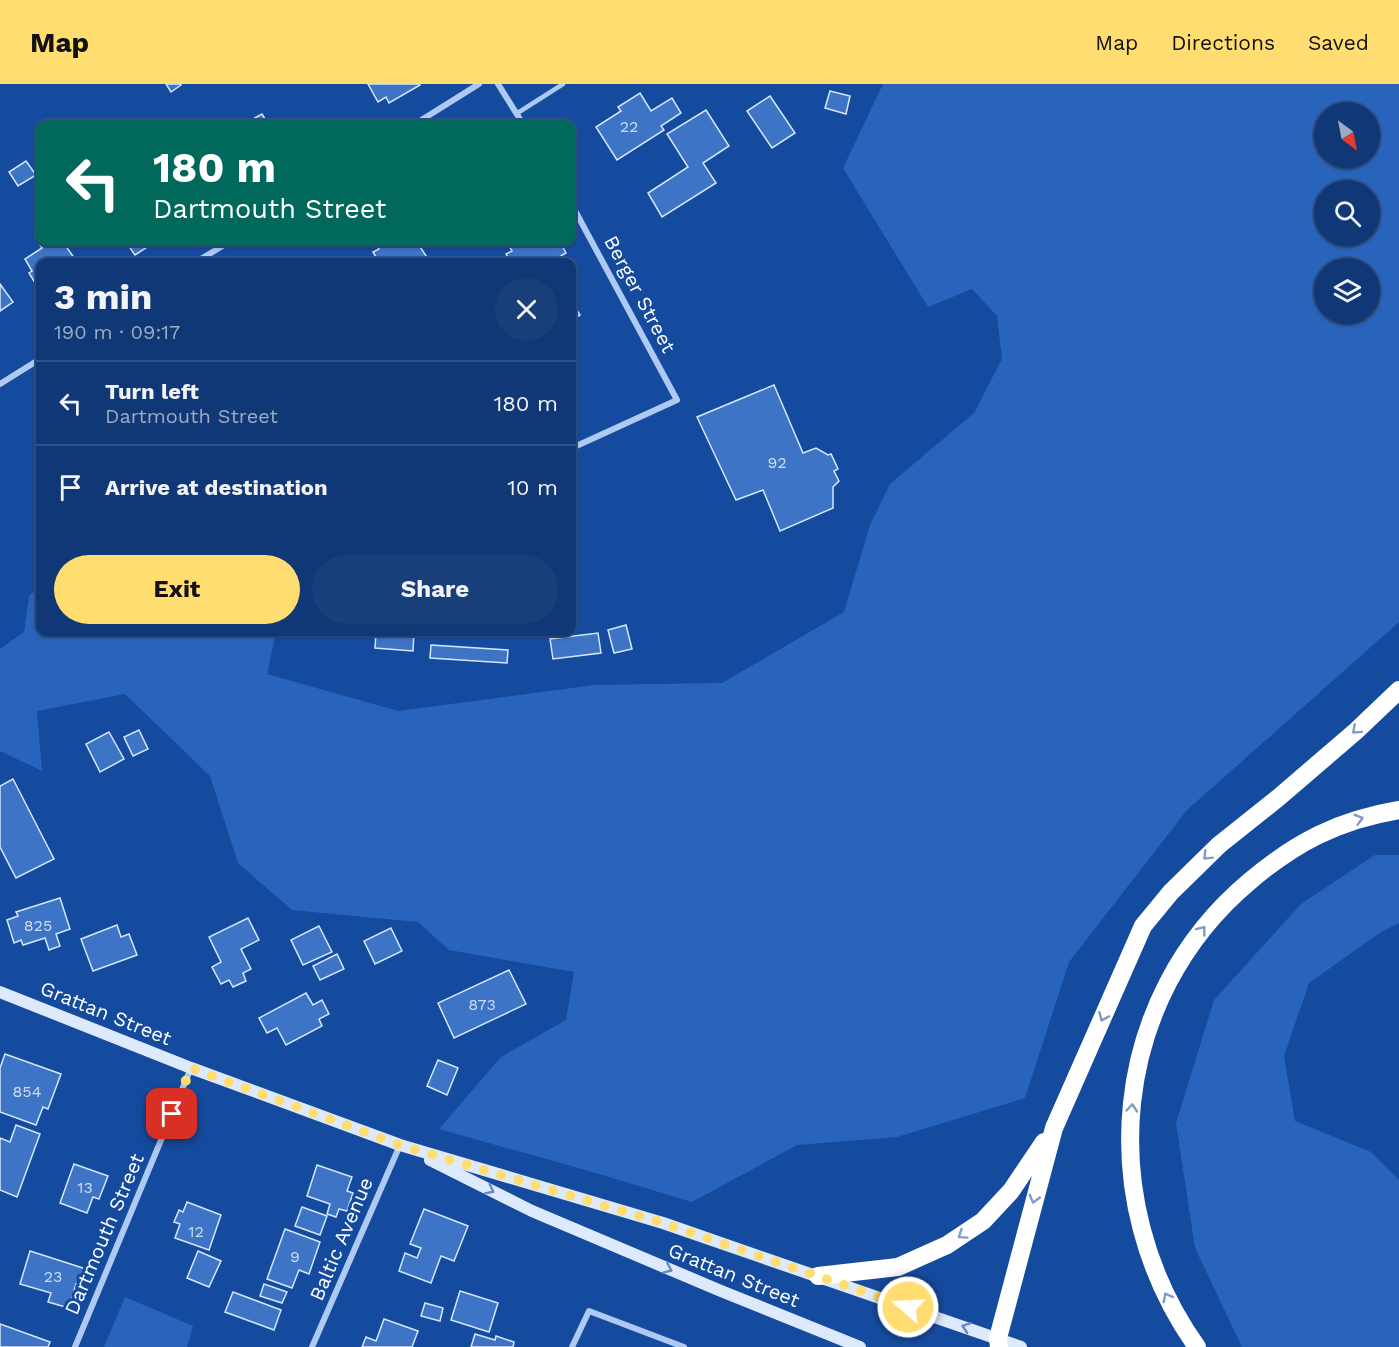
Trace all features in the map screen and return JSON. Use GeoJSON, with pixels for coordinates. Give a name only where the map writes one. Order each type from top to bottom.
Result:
{"type":"FeatureCollection","features":[{"type":"Feature","properties":{"kind":"highway"},"geometry":{"type":"LineString","coordinates":[[998,1343],[1054,1128],[1143,926],[1171,892],[1219,845],[1356,731],[1399,690]]}},
{"type":"Feature","properties":{"kind":"highway"},"geometry":{"type":"LineString","coordinates":[[1197,1347],[1165,1295],[1154,1271],[1139,1222],[1134,1188],[1130,1134],[1135,1079],[1157,1002],[1168,980],[1200,931],[1240,889],[1263,870],[1303,842],[1324,831],[1364,817],[1399,810]]}},
{"type":"Feature","properties":{"kind":"highway"},"geometry":{"type":"LineString","coordinates":[[818,1276],[898,1267],[947,1245],[983,1221],[1011,1191],[1054,1128]]}},
{"type":"Feature","properties":{"kind":"main road","name":"Grattan Street"},"geometry":{"type":"LineString","coordinates":[[0,992],[191,1068],[400,1145],[663,1223],[818,1276],[998,1343],[1021,1347]]}},
{"type":"Feature","properties":{"kind":"main road","name":"Grattan Street"},"geometry":{"type":"LineString","coordinates":[[400,1145],[532,1211],[860,1347]]}},
{"type":"Feature","properties":{"kind":"street"},"geometry":{"type":"LineString","coordinates":[[421,120],[479,84]]}},
{"type":"Feature","properties":{"kind":"street"},"geometry":{"type":"LineString","coordinates":[[498,84],[520,120]]}},
{"type":"Feature","properties":{"kind":"street","name":"Berger Street"},"geometry":{"type":"LineString","coordinates":[[576,212],[677,400],[576,446]]}},
{"type":"Feature","properties":{"kind":"street"},"geometry":{"type":"LineString","coordinates":[[203,258],[222,246]]}},
{"type":"Feature","properties":{"kind":"street"},"geometry":{"type":"LineString","coordinates":[[0,384],[36,362]]}},
{"type":"Feature","properties":{"kind":"street","name":"Dartmouth Street"},"geometry":{"type":"LineString","coordinates":[[75,1347],[191,1068]]}},
{"type":"Feature","properties":{"kind":"street","name":"Baltic Avenue"},"geometry":{"type":"LineString","coordinates":[[312,1347],[400,1145]]}},
{"type":"Feature","properties":{"kind":"street"},"geometry":{"type":"LineString","coordinates":[[572,1347],[590,1311],[684,1347]]}},
{"type":"Feature","properties":{"kind":"lane"},"geometry":{"type":"LineString","coordinates":[[516,114],[563,84]]}},
{"type":"Feature","properties":{"kind":"shaded area"},"geometry":{"type":"Polygon","coordinates":[[[883,84],[1399,84],[1399,622],[1187,810],[1069,962],[1025,1098],[897,1137],[797,1145],[692,1202],[439,1129],[501,1057],[566,1020],[574,972],[449,950],[418,922],[292,910],[238,863],[210,776],[125,694],[37,711],[42,771],[0,751],[0,649],[24,632],[29,596],[36,590],[36,636],[275,636],[267,674],[398,711],[595,685],[722,683],[844,612],[870,525],[890,484],[974,413],[1002,359],[997,316],[972,289],[928,307],[843,168],[883,84]]]}},
{"type":"Feature","properties":{"kind":"shaded area"},"geometry":{"type":"Polygon","coordinates":[[[1375,855],[1399,855],[1399,923],[1381,932],[1309,983],[1284,1056],[1295,1121],[1371,1152],[1399,1180],[1399,1347],[1242,1347],[1195,1248],[1176,1123],[1214,1000],[1301,904],[1375,855]]]}},
{"type":"Feature","properties":{"kind":"shaded area"},"geometry":{"type":"Polygon","coordinates":[[[125,1297],[193,1326],[187,1347],[104,1347],[125,1297]]]}},
{"type":"Feature","properties":{"kind":"building"},"geometry":{"type":"Polygon","coordinates":[[[166,84],[180,84],[181,85],[171,92],[166,84]]]}},
{"type":"Feature","properties":{"kind":"building"},"geometry":{"type":"Polygon","coordinates":[[[368,84],[420,85],[389,103],[386,97],[378,102],[368,84]]]}},
{"type":"Feature","properties":{"kind":"building"},"geometry":{"type":"Polygon","coordinates":[[[830,91],[850,96],[846,114],[825,108],[830,91]]]}},
{"type":"Feature","properties":{"kind":"building"},"geometry":{"type":"Polygon","coordinates":[[[640,93],[651,111],[672,98],[681,113],[661,126],[664,130],[617,160],[596,127],[621,111],[618,107],[640,93]]]}},
{"type":"Feature","properties":{"kind":"building"},"geometry":{"type":"Polygon","coordinates":[[[770,96],[795,133],[772,148],[747,111],[770,96]]]}},
{"type":"Feature","properties":{"kind":"building"},"geometry":{"type":"Polygon","coordinates":[[[706,110],[729,146],[703,163],[716,183],[662,217],[648,193],[688,167],[667,134],[706,110]]]}},
{"type":"Feature","properties":{"kind":"building"},"geometry":{"type":"Polygon","coordinates":[[[262,114],[266,120],[251,120],[262,114]]]}},
{"type":"Feature","properties":{"kind":"building"},"geometry":{"type":"Polygon","coordinates":[[[26,161],[36,175],[18,186],[9,172],[26,161]]]}},
{"type":"Feature","properties":{"kind":"building"},"geometry":{"type":"Polygon","coordinates":[[[41,246],[66,246],[74,258],[36,258],[36,284],[29,273],[32,271],[25,259],[42,248],[41,246]]]}},
{"type":"Feature","properties":{"kind":"building"},"geometry":{"type":"Polygon","coordinates":[[[129,246],[149,246],[135,255],[129,246]]]}},
{"type":"Feature","properties":{"kind":"building"},"geometry":{"type":"Polygon","coordinates":[[[377,246],[420,246],[427,258],[377,258],[373,252],[379,249],[377,246]]]}},
{"type":"Feature","properties":{"kind":"building"},"geometry":{"type":"Polygon","coordinates":[[[509,246],[562,246],[566,253],[560,258],[508,258],[506,254],[512,251],[509,246]]]}},
{"type":"Feature","properties":{"kind":"building"},"geometry":{"type":"Polygon","coordinates":[[[0,284],[13,302],[0,311],[0,284]]]}},
{"type":"Feature","properties":{"kind":"building"},"geometry":{"type":"Polygon","coordinates":[[[774,385],[803,453],[816,448],[828,455],[831,454],[838,469],[834,471],[839,481],[833,487],[833,508],[780,531],[763,490],[736,500],[697,417],[774,385]]]}},
{"type":"Feature","properties":{"kind":"building"},"geometry":{"type":"Polygon","coordinates":[[[626,625],[632,649],[614,653],[608,630],[626,625]]]}},
{"type":"Feature","properties":{"kind":"building"},"geometry":{"type":"Polygon","coordinates":[[[598,633],[601,653],[553,659],[550,639],[598,633]]]}},
{"type":"Feature","properties":{"kind":"building"},"geometry":{"type":"Polygon","coordinates":[[[376,636],[414,636],[413,651],[375,648],[376,636]]]}},
{"type":"Feature","properties":{"kind":"building"},"geometry":{"type":"Polygon","coordinates":[[[431,645],[508,650],[507,663],[430,658],[431,645]]]}},
{"type":"Feature","properties":{"kind":"building"},"geometry":{"type":"Polygon","coordinates":[[[139,730],[148,749],[133,756],[124,737],[139,730]]]}},
{"type":"Feature","properties":{"kind":"building"},"geometry":{"type":"Polygon","coordinates":[[[109,732],[124,759],[100,772],[86,744],[109,732]]]}},
{"type":"Feature","properties":{"kind":"building"},"geometry":{"type":"Polygon","coordinates":[[[13,779],[54,859],[16,878],[0,847],[0,786],[13,779]]]}},
{"type":"Feature","properties":{"kind":"building"},"geometry":{"type":"Polygon","coordinates":[[[60,898],[70,929],[56,934],[60,946],[49,950],[45,938],[23,945],[21,940],[14,943],[7,920],[18,916],[16,912],[60,898]]]}},
{"type":"Feature","properties":{"kind":"building"},"geometry":{"type":"Polygon","coordinates":[[[248,918],[259,940],[241,949],[251,969],[243,973],[246,981],[233,987],[229,980],[221,984],[212,967],[221,962],[209,937],[248,918]]]}},
{"type":"Feature","properties":{"kind":"building"},"geometry":{"type":"Polygon","coordinates":[[[117,925],[121,937],[129,934],[137,955],[93,971],[81,939],[117,925]]]}},
{"type":"Feature","properties":{"kind":"building"},"geometry":{"type":"Polygon","coordinates":[[[319,926],[332,952],[303,965],[291,940],[319,926]]]}},
{"type":"Feature","properties":{"kind":"building"},"geometry":{"type":"Polygon","coordinates":[[[391,928],[402,951],[375,964],[364,941],[391,928]]]}},
{"type":"Feature","properties":{"kind":"building"},"geometry":{"type":"Polygon","coordinates":[[[337,954],[344,969],[320,980],[313,966],[337,954]]]}},
{"type":"Feature","properties":{"kind":"building"},"geometry":{"type":"Polygon","coordinates":[[[509,970],[526,1004],[454,1038],[438,1003],[509,970]]]}},
{"type":"Feature","properties":{"kind":"building"},"geometry":{"type":"Polygon","coordinates":[[[306,993],[313,1005],[322,1000],[329,1014],[319,1019],[322,1026],[286,1045],[277,1028],[267,1033],[259,1018],[306,993]]]}},
{"type":"Feature","properties":{"kind":"building"},"geometry":{"type":"Polygon","coordinates":[[[5,1054],[61,1074],[48,1109],[43,1107],[36,1125],[0,1112],[0,1068],[5,1054]]]}},
{"type":"Feature","properties":{"kind":"building"},"geometry":{"type":"Polygon","coordinates":[[[438,1060],[458,1068],[447,1095],[427,1086],[438,1060]]]}},
{"type":"Feature","properties":{"kind":"building"},"geometry":{"type":"Polygon","coordinates":[[[16,1125],[40,1134],[17,1197],[0,1190],[0,1138],[10,1142],[16,1125]]]}},
{"type":"Feature","properties":{"kind":"building"},"geometry":{"type":"Polygon","coordinates":[[[74,1164],[108,1176],[99,1199],[93,1197],[87,1213],[60,1203],[74,1164]]]}},
{"type":"Feature","properties":{"kind":"building"},"geometry":{"type":"Polygon","coordinates":[[[317,1165],[352,1177],[347,1191],[353,1193],[347,1211],[339,1209],[336,1217],[327,1214],[330,1204],[307,1196],[317,1165]]]}},
{"type":"Feature","properties":{"kind":"building"},"geometry":{"type":"Polygon","coordinates":[[[187,1202],[221,1215],[209,1250],[175,1238],[180,1224],[174,1222],[179,1210],[183,1212],[187,1202]]]}},
{"type":"Feature","properties":{"kind":"building"},"geometry":{"type":"Polygon","coordinates":[[[302,1207],[327,1216],[320,1235],[295,1226],[302,1207]]]}},
{"type":"Feature","properties":{"kind":"building"},"geometry":{"type":"Polygon","coordinates":[[[424,1209],[468,1226],[454,1261],[441,1256],[431,1283],[399,1271],[405,1253],[417,1258],[421,1248],[410,1244],[424,1209]]]}},
{"type":"Feature","properties":{"kind":"building"},"geometry":{"type":"Polygon","coordinates":[[[285,1229],[320,1242],[309,1274],[299,1270],[292,1288],[267,1279],[285,1229]]]}},
{"type":"Feature","properties":{"kind":"building"},"geometry":{"type":"Polygon","coordinates":[[[30,1251],[86,1269],[80,1285],[76,1284],[69,1308],[48,1302],[51,1293],[20,1284],[30,1251]]]}},
{"type":"Feature","properties":{"kind":"building"},"geometry":{"type":"Polygon","coordinates":[[[198,1251],[221,1261],[209,1287],[187,1278],[198,1251]]]}},
{"type":"Feature","properties":{"kind":"building"},"geometry":{"type":"Polygon","coordinates":[[[264,1284],[287,1292],[282,1303],[260,1296],[264,1284]]]}},
{"type":"Feature","properties":{"kind":"building"},"geometry":{"type":"Polygon","coordinates":[[[460,1291],[498,1303],[489,1332],[451,1320],[460,1291]]]}},
{"type":"Feature","properties":{"kind":"building"},"geometry":{"type":"Polygon","coordinates":[[[233,1292],[281,1310],[274,1330],[225,1312],[233,1292]]]}},
{"type":"Feature","properties":{"kind":"building"},"geometry":{"type":"Polygon","coordinates":[[[425,1303],[443,1308],[440,1321],[421,1316],[425,1303]]]}},
{"type":"Feature","properties":{"kind":"building"},"geometry":{"type":"Polygon","coordinates":[[[384,1319],[418,1331],[412,1347],[362,1347],[366,1337],[376,1341],[384,1319]]]}},
{"type":"Feature","properties":{"kind":"building"},"geometry":{"type":"Polygon","coordinates":[[[0,1324],[50,1342],[48,1347],[0,1347],[0,1324]]]}},
{"type":"Feature","properties":{"kind":"building"},"geometry":{"type":"Polygon","coordinates":[[[475,1334],[495,1340],[496,1336],[514,1342],[513,1347],[471,1347],[475,1334]]]}},
{"type":"Feature","properties":{"kind":"route"},"geometry":{"type":"LineString","coordinates":[[172,1114],[191,1068],[400,1145],[663,1223],[908,1307]]}}]}
